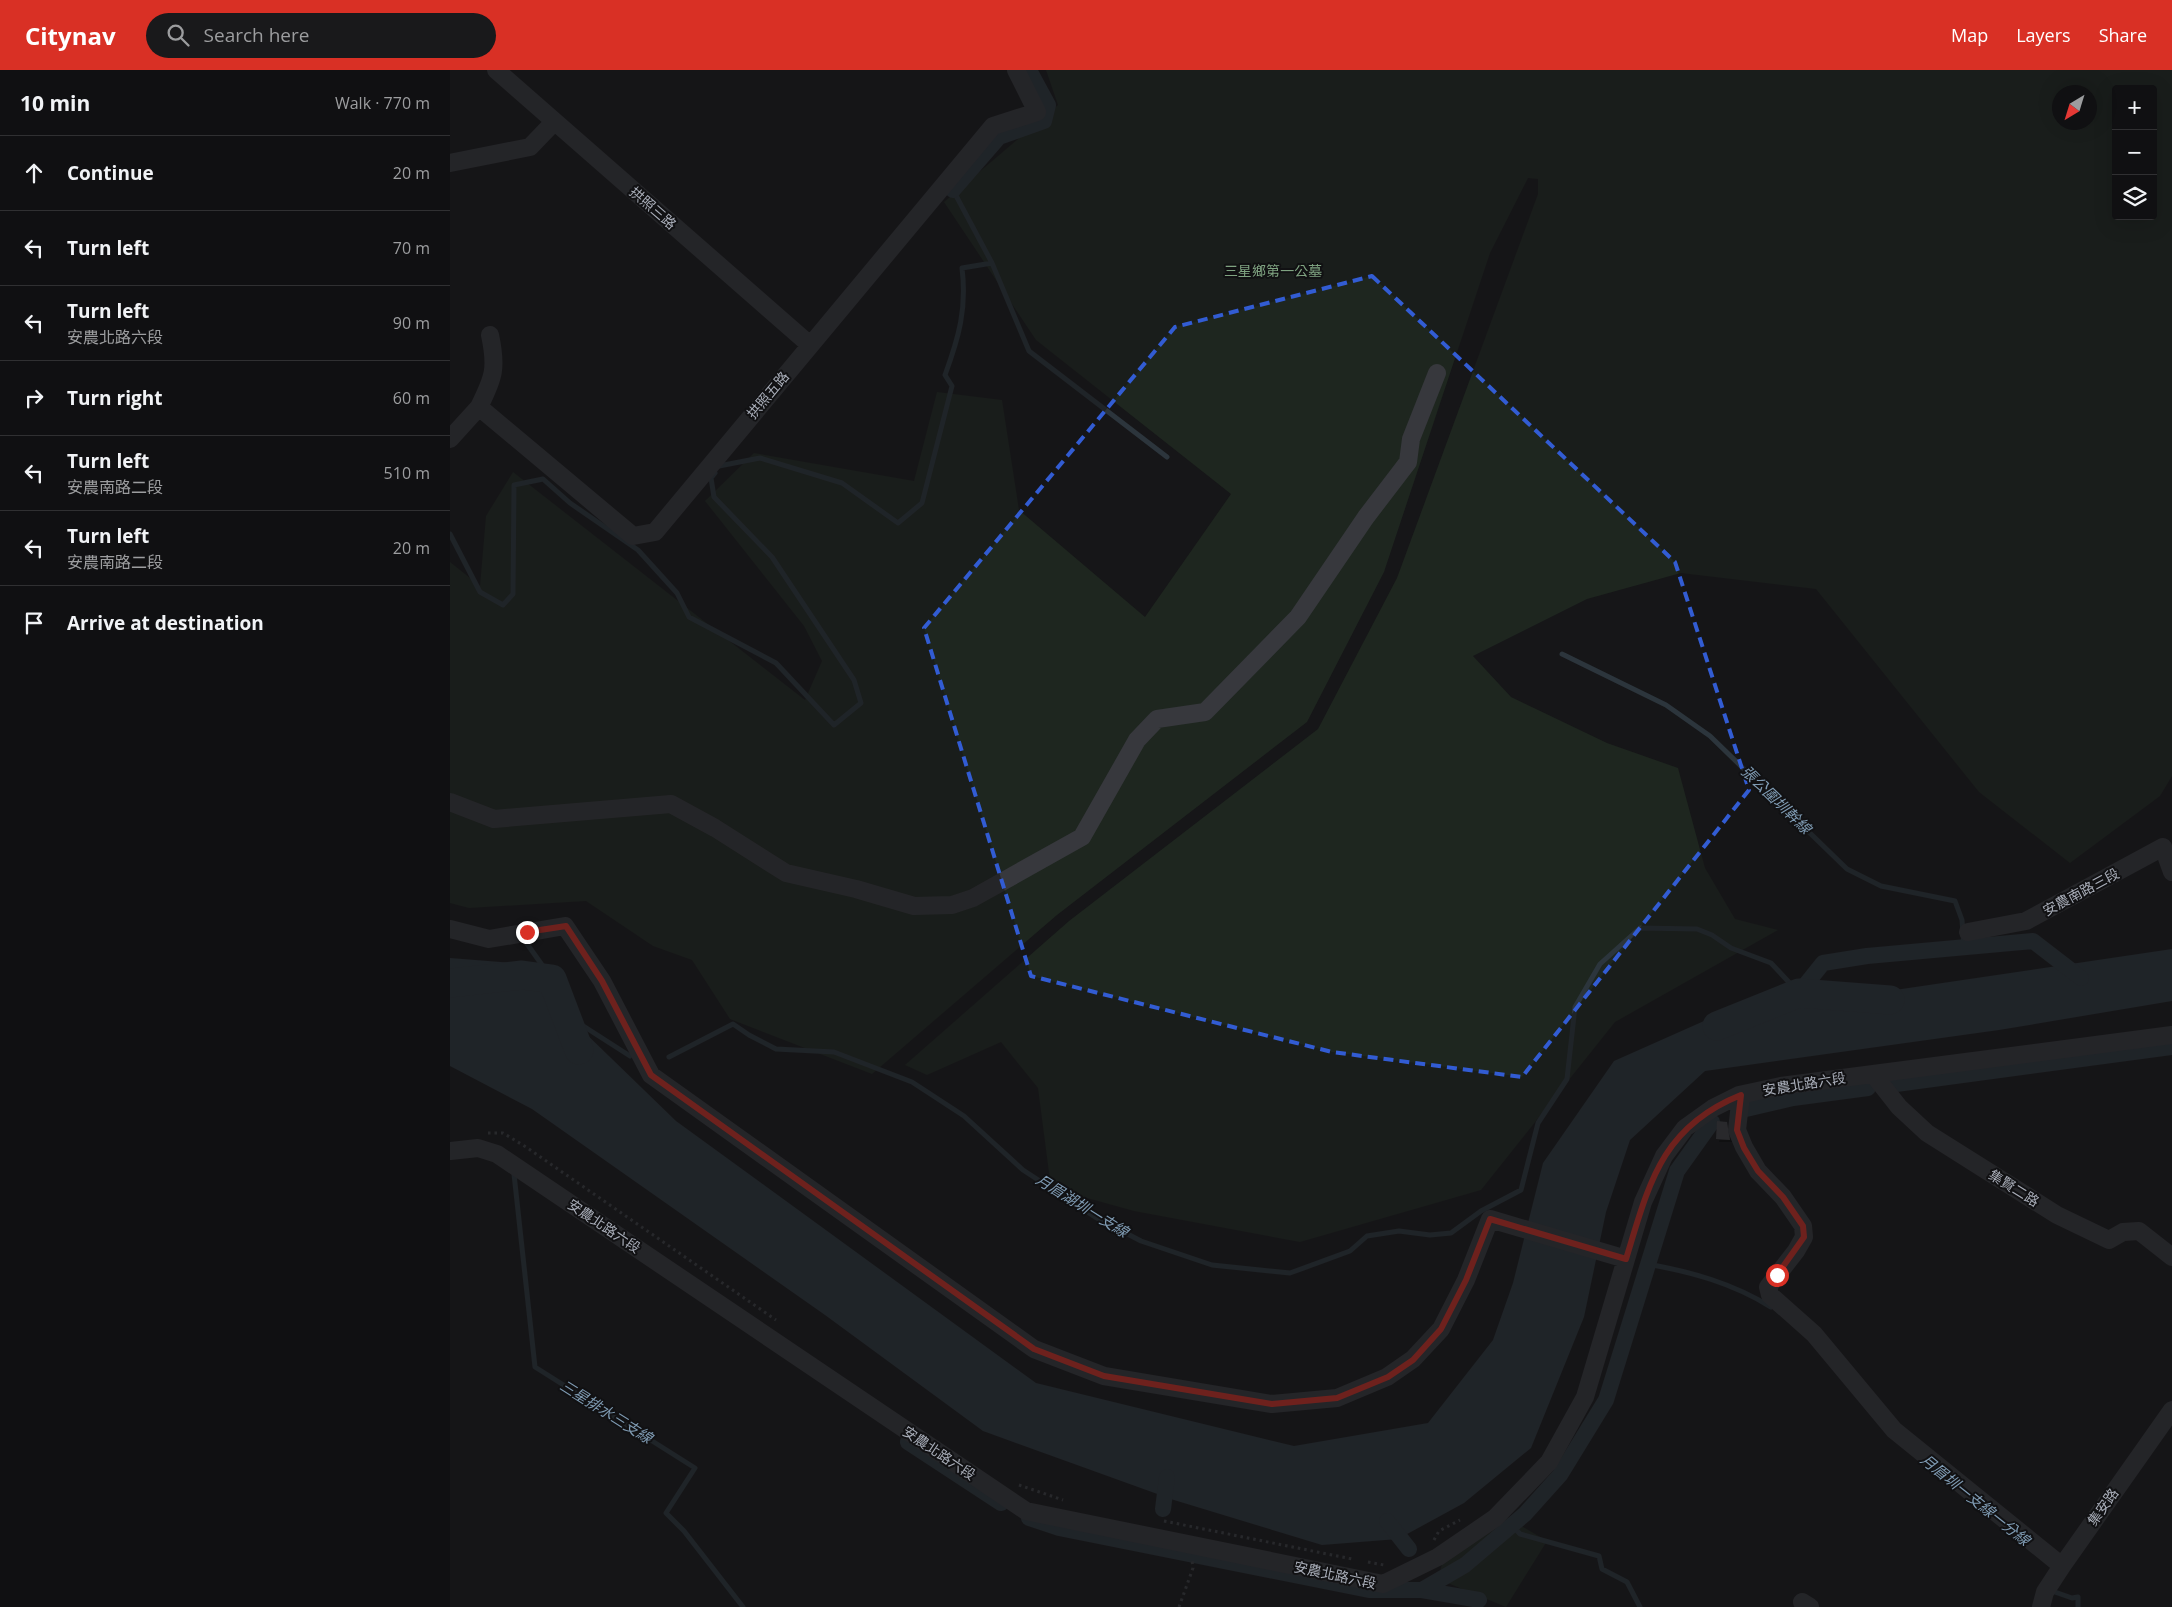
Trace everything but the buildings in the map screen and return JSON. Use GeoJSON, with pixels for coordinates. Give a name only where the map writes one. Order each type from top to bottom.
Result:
{"type":"FeatureCollection","features":[{"type":"Feature","properties":{"kind":"lane","name":"拱照三路"},"geometry":{"type":"LineString","coordinates":[[496,70],[810,345]]}},
{"type":"Feature","properties":{"kind":"lane","name":"拱照五路"},"geometry":{"type":"LineString","coordinates":[[479,407],[634,536],[655,532],[993,126],[1037,112],[1016,70]]}},
{"type":"Feature","properties":{"kind":"lane"},"geometry":{"type":"LineString","coordinates":[[450,163],[530,147],[554,122]]}},
{"type":"Feature","properties":{"kind":"lane"},"geometry":{"type":"LineString","coordinates":[[450,439],[479,407],[492,380],[495,359],[490,334]]}},
{"type":"Feature","properties":{"kind":"lane"},"geometry":{"type":"LineString","coordinates":[[450,802],[494,819],[671,804],[715,828],[786,873],[856,889],[914,906],[952,905],[973,898],[1082,837],[1137,740],[1157,719],[1205,712],[1298,617],[1366,516],[1408,462],[1411,439],[1437,373]]}},
{"type":"Feature","properties":{"kind":"lane","name":"安農南路三段"},"geometry":{"type":"LineString","coordinates":[[1968,932],[2026,921],[2095,886],[2163,847],[2172,872]]}},
{"type":"Feature","properties":{"kind":"lane"},"geometry":{"type":"LineString","coordinates":[[450,929],[489,939],[566,926],[602,981],[651,1075],[1034,1349],[1104,1376],[1272,1404],[1337,1398],[1388,1377],[1413,1360],[1441,1329],[1466,1280],[1490,1219],[1626,1259]]}},
{"type":"Feature","properties":{"kind":"lane","name":"安農北路六段"},"geometry":{"type":"LineString","coordinates":[[450,1151],[478,1148],[497,1154],[1026,1511],[1383,1584],[1438,1557],[1495,1518],[1549,1462],[1585,1397],[1643,1202],[1664,1156],[1685,1128],[1713,1108],[1741,1095],[1781,1086],[2172,1035]]}},
{"type":"Feature","properties":{"kind":"lane","name":"集賢二路"},"geometry":{"type":"LineString","coordinates":[[1873,1074],[1899,1107],[1926,1133],[2057,1215],[2109,1240],[2123,1232],[2138,1231],[2172,1257]]}},
{"type":"Feature","properties":{"kind":"lane"},"geometry":{"type":"LineString","coordinates":[[1741,1095],[1737,1130],[1744,1148],[1758,1171],[1783,1197],[1803,1226],[1804,1237],[1768,1288],[1770,1295],[1814,1334],[1894,1430],[2062,1566]]}},
{"type":"Feature","properties":{"kind":"lane","name":"集安路"},"geometry":{"type":"LineString","coordinates":[[2041,1607],[2045,1592],[2062,1566],[2172,1410]]}},
{"type":"Feature","properties":{"kind":"path"},"geometry":{"type":"LineString","coordinates":[[486,1133],[503,1133],[778,1322]]}},
{"type":"Feature","properties":{"kind":"path"},"geometry":{"type":"LineString","coordinates":[[1011,1481],[1025,1488],[1066,1501]]}},
{"type":"Feature","properties":{"kind":"path"},"geometry":{"type":"LineString","coordinates":[[1364,1562],[1419,1567],[1439,1532],[1468,1516]]}},
{"type":"Feature","properties":{"kind":"path"},"geometry":{"type":"LineString","coordinates":[[1156,1519],[1355,1560]]}},
{"type":"Feature","properties":{"kind":"path"},"geometry":{"type":"LineString","coordinates":[[1179,1607],[1193,1568]]}},
{"type":"Feature","properties":{"kind":"highlighted area"},"geometry":{"type":"Polygon","coordinates":[[[1372,276],[1675,562],[1749,790],[1522,1077],[1332,1052],[1031,976],[924,628],[1175,327],[1372,276]]]}},
{"type":"Feature","properties":{"kind":"green space","name":"三星鄉第一公墓"},"geometry":{"type":"Polygon","coordinates":[[[1046,70],[2172,70],[2172,776],[2160,796],[2070,863],[1979,792],[1816,589],[1681,573],[1587,599],[1473,656],[1511,697],[1607,743],[1678,768],[1705,868],[1735,919],[1778,930],[1615,1022],[1481,1190],[1300,1242],[1134,1211],[1051,1188],[1038,1088],[1001,1042],[927,1075],[905,1065],[1069,921],[1318,729],[1397,578],[1538,194],[1538,179],[1528,178],[1490,253],[1384,572],[1307,722],[1057,915],[872,1074],[730,1019],[692,960],[653,946],[586,901],[469,908],[450,903],[450,562],[480,586],[486,516],[513,472],[805,700],[822,661],[804,626],[705,501],[754,453],[914,481],[937,392],[1002,400],[1019,510],[1145,617],[1231,494],[1036,340],[944,202],[1058,105],[1046,70]]]}},
{"type":"Feature","properties":{"kind":"green space"},"geometry":{"type":"Polygon","coordinates":[[[1506,1517],[1547,1541],[1506,1607],[1438,1579],[1442,1564],[1506,1517]]]}},
{"type":"Feature","properties":{"kind":"shaded area"},"geometry":{"type":"Polygon","coordinates":[[[2172,949],[2172,1001],[1999,1030],[1705,1071],[1630,1140],[1606,1212],[1584,1317],[1531,1448],[1464,1503],[1398,1539],[1322,1545],[1174,1500],[983,1431],[825,1315],[532,1109],[450,1066],[450,958],[513,963],[676,1121],[1036,1383],[1294,1446],[1428,1423],[1493,1340],[1513,1283],[1543,1163],[1614,1061],[1713,1017],[2172,949]]]}},
{"type":"Feature","properties":{"kind":"waterway"},"geometry":{"type":"LineString","coordinates":[[953,190],[999,137],[1044,121],[1048,105],[1029,70]]}},
{"type":"Feature","properties":{"kind":"waterway"},"geometry":{"type":"LineString","coordinates":[[719,466],[760,458],[842,483],[898,523],[922,503],[952,386],[945,375],[961,322],[963,309],[962,268],[992,263],[953,190]]}},
{"type":"Feature","properties":{"kind":"waterway"},"geometry":{"type":"LineString","coordinates":[[992,263],[1029,351],[1167,457]]}},
{"type":"Feature","properties":{"kind":"waterway"},"geometry":{"type":"LineString","coordinates":[[450,534],[480,592],[503,605],[513,594],[514,485],[543,479],[570,503],[638,550],[677,593],[689,617],[776,663],[834,725],[861,703],[854,680],[772,557],[714,497],[711,478],[715,473]]}},
{"type":"Feature","properties":{"kind":"waterway","name":"張公圍圳幹線"},"geometry":{"type":"LineString","coordinates":[[1562,654],[1666,705],[1710,736],[1847,869],[1881,886],[1955,901],[1962,920],[1964,947]]}},
{"type":"Feature","properties":{"kind":"waterway","name":"月眉湖圳一支線"},"geometry":{"type":"LineString","coordinates":[[669,1057],[733,1024],[776,1049],[834,1052],[912,1082],[964,1116],[1023,1170],[1095,1217],[1141,1241],[1212,1265],[1290,1273],[1350,1251],[1367,1236],[1399,1231],[1430,1235],[1451,1233],[1481,1211],[1521,1190],[1538,1123],[1567,1079],[1575,1007],[1600,964],[1640,928],[1697,929],[1712,935],[1731,948],[1771,963],[1799,993]]}},
{"type":"Feature","properties":{"kind":"waterway","name":"張公圍圳幹線"},"geometry":{"type":"LineString","coordinates":[[525,941],[552,979]]}},
{"type":"Feature","properties":{"kind":"waterway"},"geometry":{"type":"LineString","coordinates":[[1799,993],[1823,963],[1867,956],[2033,941],[2081,978]]}},
{"type":"Feature","properties":{"kind":"waterway"},"geometry":{"type":"LineString","coordinates":[[450,983],[522,975],[552,979],[579,1050]]}},
{"type":"Feature","properties":{"kind":"waterway"},"geometry":{"type":"LineString","coordinates":[[1717,1026],[1799,993],[1890,1000]]}},
{"type":"Feature","properties":{"kind":"waterway","name":"月眉湖圳一支線"},"geometry":{"type":"LineString","coordinates":[[566,1015],[630,1056]]}},
{"type":"Feature","properties":{"kind":"waterway"},"geometry":{"type":"LineString","coordinates":[[1896,1084],[2172,1047]]}},
{"type":"Feature","properties":{"kind":"waterway"},"geometry":{"type":"LineString","coordinates":[[1746,1109],[1793,1098],[1868,1088]]}},
{"type":"Feature","properties":{"kind":"waterway"},"geometry":{"type":"LineString","coordinates":[[1029,1518],[1059,1528],[1369,1590],[1422,1590],[1465,1565],[1525,1514],[1560,1475],[1606,1400],[1677,1171],[1712,1122]]}},
{"type":"Feature","properties":{"kind":"waterway","name":"三星排水三支線"},"geometry":{"type":"LineString","coordinates":[[514,1174],[535,1367],[695,1468],[666,1513],[684,1531],[743,1607]]}},
{"type":"Feature","properties":{"kind":"waterway","name":"月眉圳一支線一分線"},"geometry":{"type":"LineString","coordinates":[[1647,1264],[1680,1271],[1726,1285],[1771,1307]]}},
{"type":"Feature","properties":{"kind":"waterway"},"geometry":{"type":"LineString","coordinates":[[908,1442],[1001,1503]]}},
{"type":"Feature","properties":{"kind":"waterway"},"geometry":{"type":"LineString","coordinates":[[1163,1509],[1167,1477]]}},
{"type":"Feature","properties":{"kind":"waterway"},"geometry":{"type":"LineString","coordinates":[[1387,1521],[1409,1549]]}},
{"type":"Feature","properties":{"kind":"waterway"},"geometry":{"type":"LineString","coordinates":[[1512,1525],[1520,1534],[1599,1556],[1602,1569],[1627,1582],[1640,1607]]}},
{"type":"Feature","properties":{"kind":"waterway","name":"月眉圳一支線一分線"},"geometry":{"type":"LineString","coordinates":[[2054,1589],[2052,1591],[2072,1598],[2078,1597],[2078,1607]]}},
{"type":"Feature","properties":{"kind":"waterway"},"geometry":{"type":"LineString","coordinates":[[1422,1590],[1479,1600]]}},
{"type":"Feature","properties":{"kind":"route"},"geometry":{"type":"LineString","coordinates":[[527,932],[566,926],[602,981],[651,1075],[1034,1349],[1104,1376],[1272,1404],[1337,1398],[1388,1377],[1413,1360],[1441,1329],[1466,1280],[1490,1219],[1626,1259],[1643,1202],[1664,1156],[1685,1128],[1713,1108],[1741,1095],[1737,1130],[1744,1148],[1758,1171],[1783,1197],[1803,1226],[1804,1237],[1796,1251],[1777,1275]]}}]}
